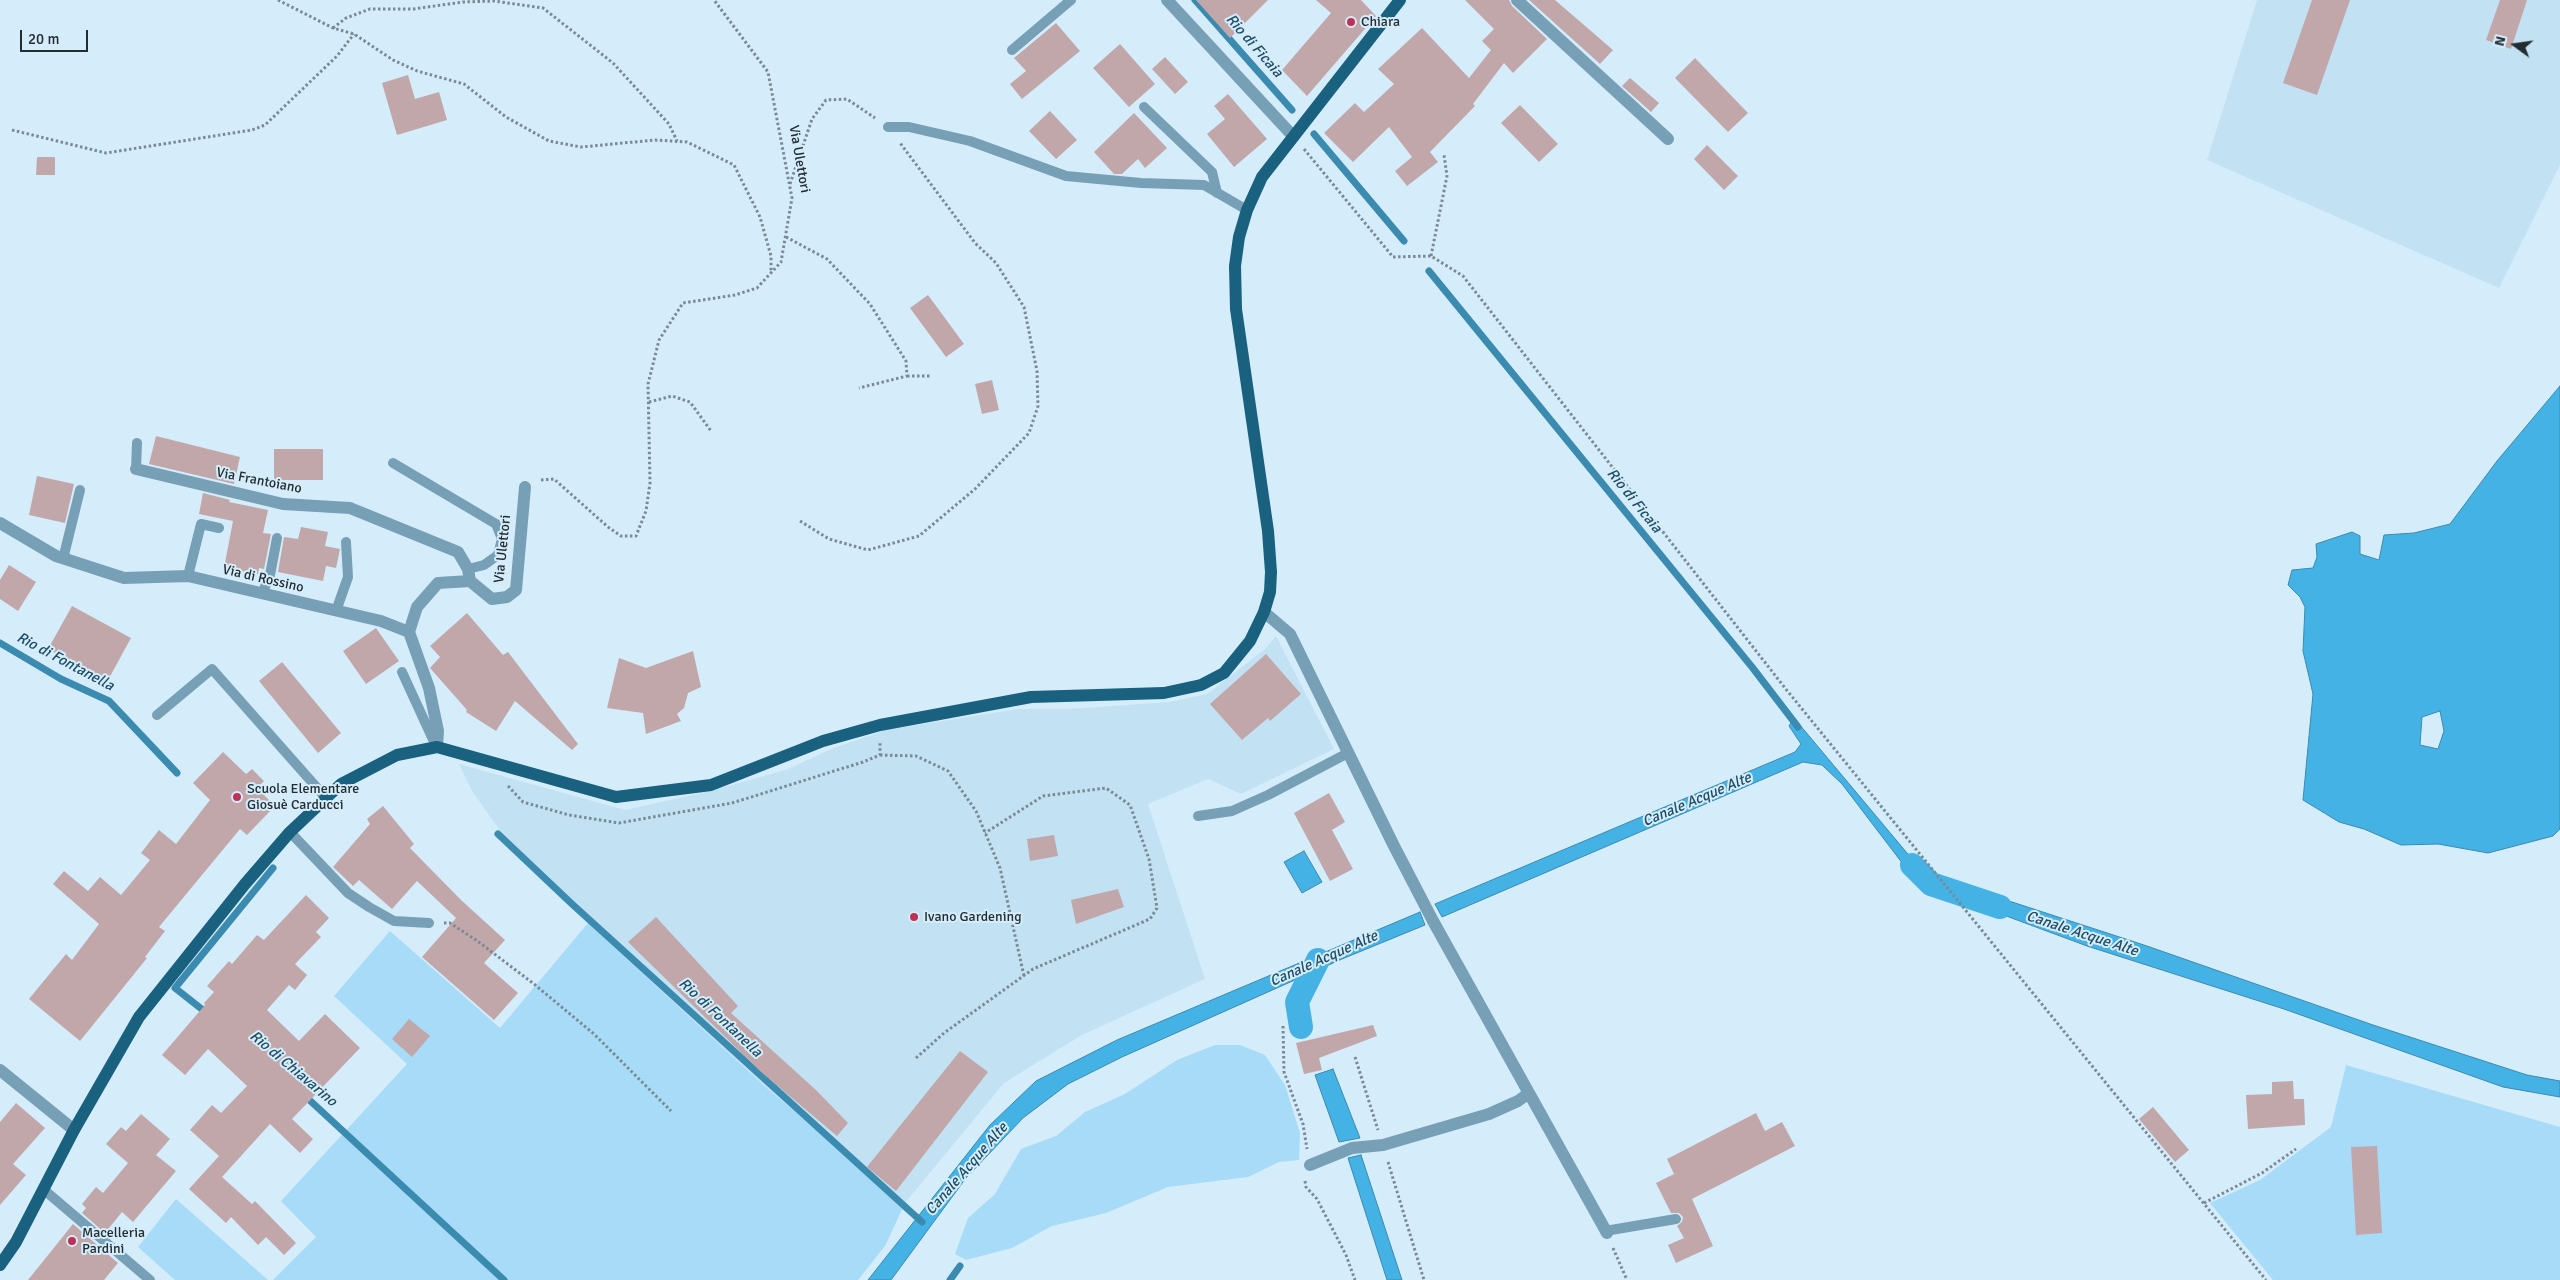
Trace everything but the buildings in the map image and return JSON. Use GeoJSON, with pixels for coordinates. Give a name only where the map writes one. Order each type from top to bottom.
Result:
{"type":"FeatureCollection","features":[{"type":"Feature","properties":{"kind":"main road"},"geometry":{"type":"LineString","coordinates":[[0,1265],[16,1242],[74,1130],[139,1017],[245,884],[290,832],[341,784],[397,754],[437,747],[616,797],[711,785],[823,741],[880,725],[1031,697],[1164,693],[1201,685],[1224,673],[1250,641],[1264,612],[1270,592],[1271,572],[1268,531],[1236,309],[1235,266],[1239,237],[1247,210],[1262,177],[1292,135],[1400,0]]}},
{"type":"Feature","properties":{"kind":"street"},"geometry":{"type":"LineString","coordinates":[[1166,0],[1292,135]]}},
{"type":"Feature","properties":{"kind":"street"},"geometry":{"type":"LineString","coordinates":[[1517,0],[1668,140]]}},
{"type":"Feature","properties":{"kind":"street","name":"Via Frantoiano"},"geometry":{"type":"LineString","coordinates":[[136,469],[284,504],[350,508],[458,552],[469,575]]}},
{"type":"Feature","properties":{"kind":"street","name":"Via Ulettori"},"geometry":{"type":"LineString","coordinates":[[469,575],[492,599],[507,597],[516,590],[525,487]]}},
{"type":"Feature","properties":{"kind":"street","name":"Via di Rossino"},"geometry":{"type":"LineString","coordinates":[[0,524],[63,559],[124,578],[188,576],[381,621],[409,632]]}},
{"type":"Feature","properties":{"kind":"street"},"geometry":{"type":"LineString","coordinates":[[437,747],[438,731],[429,688],[409,632],[417,607],[438,583],[469,575]]}},
{"type":"Feature","properties":{"kind":"street"},"geometry":{"type":"LineString","coordinates":[[1264,612],[1290,634],[1433,921],[1606,1232]]}},
{"type":"Feature","properties":{"kind":"street"},"geometry":{"type":"LineString","coordinates":[[0,1070],[74,1130]]}},
{"type":"Feature","properties":{"kind":"street"},"geometry":{"type":"LineString","coordinates":[[1310,1165],[1352,1148],[1383,1145],[1489,1114],[1518,1101],[1529,1093]]}},
{"type":"Feature","properties":{"kind":"lane"},"geometry":{"type":"LineString","coordinates":[[1012,50],[1071,0]]}},
{"type":"Feature","properties":{"kind":"lane"},"geometry":{"type":"LineString","coordinates":[[1144,107],[1212,172],[1218,193]]}},
{"type":"Feature","properties":{"kind":"lane"},"geometry":{"type":"LineString","coordinates":[[888,127],[909,127],[970,141],[1066,176],[1141,183],[1204,185],[1247,210]]}},
{"type":"Feature","properties":{"kind":"lane"},"geometry":{"type":"LineString","coordinates":[[136,469],[137,443]]}},
{"type":"Feature","properties":{"kind":"lane"},"geometry":{"type":"LineString","coordinates":[[394,463],[496,524],[502,539],[498,555],[469,575]]}},
{"type":"Feature","properties":{"kind":"lane"},"geometry":{"type":"LineString","coordinates":[[63,559],[80,490]]}},
{"type":"Feature","properties":{"kind":"lane"},"geometry":{"type":"LineString","coordinates":[[188,576],[201,524],[219,528]]}},
{"type":"Feature","properties":{"kind":"lane"},"geometry":{"type":"LineString","coordinates":[[262,594],[270,575],[277,538]]}},
{"type":"Feature","properties":{"kind":"lane"},"geometry":{"type":"LineString","coordinates":[[336,611],[348,577],[346,542]]}},
{"type":"Feature","properties":{"kind":"lane"},"geometry":{"type":"LineString","coordinates":[[157,715],[212,669],[326,798]]}},
{"type":"Feature","properties":{"kind":"lane"},"geometry":{"type":"LineString","coordinates":[[402,672],[437,747]]}},
{"type":"Feature","properties":{"kind":"lane"},"geometry":{"type":"LineString","coordinates":[[1198,816],[1232,811],[1268,795],[1348,753]]}},
{"type":"Feature","properties":{"kind":"lane"},"geometry":{"type":"LineString","coordinates":[[290,832],[348,893],[369,907],[394,921],[429,923]]}},
{"type":"Feature","properties":{"kind":"lane"},"geometry":{"type":"LineString","coordinates":[[43,1189],[150,1280]]}},
{"type":"Feature","properties":{"kind":"lane"},"geometry":{"type":"LineString","coordinates":[[1606,1232],[1676,1219]]}},
{"type":"Feature","properties":{"kind":"path"},"geometry":{"type":"LineString","coordinates":[[278,0],[333,28],[354,34],[393,60],[417,71],[464,84],[506,117],[549,141],[581,147],[655,140],[687,142],[734,165],[760,217],[771,256],[771,273]]}},
{"type":"Feature","properties":{"kind":"path","name":"Via Ulettori"},"geometry":{"type":"LineString","coordinates":[[525,487],[537,480],[554,479],[608,527],[621,536],[636,536],[646,511],[650,482],[648,384],[659,340],[683,303],[736,295],[757,288],[781,262],[792,198],[768,72],[714,0]]}},
{"type":"Feature","properties":{"kind":"path"},"geometry":{"type":"LineString","coordinates":[[333,28],[346,18],[370,9],[414,9],[494,1],[543,8],[613,63],[669,124],[678,141]]}},
{"type":"Feature","properties":{"kind":"path"},"geometry":{"type":"LineString","coordinates":[[12,130],[106,153],[252,130],[265,125],[337,56],[354,34]]}},
{"type":"Feature","properties":{"kind":"path"},"geometry":{"type":"LineString","coordinates":[[790,184],[812,119],[826,100],[847,99],[888,127],[975,242],[996,263],[1024,307],[1037,371],[1038,406],[1029,433],[975,489],[919,536],[868,550],[829,539],[800,521]]}},
{"type":"Feature","properties":{"kind":"path"},"geometry":{"type":"LineString","coordinates":[[1292,135],[1393,257],[1431,256],[1463,276],[1784,688],[2266,1280]]}},
{"type":"Feature","properties":{"kind":"path"},"geometry":{"type":"LineString","coordinates":[[1431,256],[1448,176],[1444,155]]}},
{"type":"Feature","properties":{"kind":"path"},"geometry":{"type":"LineString","coordinates":[[786,236],[828,260],[870,304],[906,361],[907,376]]}},
{"type":"Feature","properties":{"kind":"path"},"geometry":{"type":"LineString","coordinates":[[859,388],[907,376],[932,376]]}},
{"type":"Feature","properties":{"kind":"path"},"geometry":{"type":"LineString","coordinates":[[648,402],[672,396],[690,402],[711,431]]}},
{"type":"Feature","properties":{"kind":"path"},"geometry":{"type":"LineString","coordinates":[[880,755],[916,756],[948,771],[976,812],[1000,868],[1024,976]]}},
{"type":"Feature","properties":{"kind":"path"},"geometry":{"type":"LineString","coordinates":[[916,1058],[944,1033],[1034,969],[1150,919],[1157,908],[1150,859],[1130,805],[1106,788],[1043,796],[985,833]]}},
{"type":"Feature","properties":{"kind":"path"},"geometry":{"type":"LineString","coordinates":[[429,923],[450,923],[534,984],[594,1034],[671,1111]]}},
{"type":"Feature","properties":{"kind":"path"},"geometry":{"type":"LineString","coordinates":[[1354,1057],[1424,1280]]}},
{"type":"Feature","properties":{"kind":"path"},"geometry":{"type":"LineString","coordinates":[[2204,1203],[2262,1173],[2296,1149]]}},
{"type":"Feature","properties":{"kind":"path"},"geometry":{"type":"LineString","coordinates":[[1606,1232],[1627,1280]]}},
{"type":"Feature","properties":{"kind":"shaded area"},"geometry":{"type":"Polygon","coordinates":[[[2257,0],[2560,0],[2560,165],[2499,288],[2207,160],[2257,0]]]}},
{"type":"Feature","properties":{"kind":"shaded area"},"geometry":{"type":"Polygon","coordinates":[[[1276,636],[1334,749],[1241,794],[1208,779],[1148,804],[1205,979],[1082,1035],[1004,1083],[905,1203],[763,1085],[588,923],[546,875],[506,839],[472,791],[459,764],[625,810],[711,791],[788,769],[831,749],[886,730],[1018,709],[1070,709],[1169,702],[1207,694],[1265,649],[1276,636]]]}},
{"type":"Feature","properties":{"kind":"shaded area"},"geometry":{"type":"Polygon","coordinates":[[[588,923],[763,1085],[905,1203],[885,1246],[858,1280],[273,1280],[316,1237],[281,1201],[407,1064],[334,996],[390,931],[500,1028],[588,923]]]}},
{"type":"Feature","properties":{"kind":"shaded area"},"geometry":{"type":"Polygon","coordinates":[[[1215,1045],[1240,1045],[1265,1055],[1285,1085],[1300,1133],[1299,1160],[1279,1162],[1248,1177],[1168,1187],[1106,1213],[1052,1226],[1012,1248],[966,1260],[955,1254],[968,1218],[995,1194],[1021,1149],[1056,1136],[1085,1112],[1125,1094],[1177,1060],[1215,1045]]]}},
{"type":"Feature","properties":{"kind":"shaded area"},"geometry":{"type":"Polygon","coordinates":[[[2346,1065],[2560,1127],[2560,1280],[2273,1280],[2210,1203],[2260,1180],[2331,1127],[2346,1065]]]}},
{"type":"Feature","properties":{"kind":"shaded area"},"geometry":{"type":"Polygon","coordinates":[[[176,1199],[268,1280],[175,1280],[138,1247],[176,1199]]]}},
{"type":"Feature","properties":{"kind":"water"},"geometry":{"type":"Polygon","coordinates":[[[2560,386],[2560,829],[2553,836],[2488,853],[2438,844],[2401,845],[2364,829],[2339,822],[2303,800],[2313,694],[2303,651],[2305,607],[2300,597],[2288,585],[2292,570],[2313,568],[2317,557],[2316,544],[2352,532],[2360,536],[2360,554],[2379,560],[2384,535],[2414,533],[2450,524],[2497,461],[2560,386]],[[2440,711],[2422,717],[2420,745],[2438,749],[2444,731],[2440,711]]]}},
{"type":"Feature","properties":{"kind":"water"},"geometry":{"type":"Polygon","coordinates":[[[1794,718],[1943,896],[1922,885],[1906,868],[1842,784],[1822,765],[1803,762],[1442,917],[1435,904],[1795,752],[1801,744],[1789,726],[1794,718]]]}},
{"type":"Feature","properties":{"kind":"water"},"geometry":{"type":"Polygon","coordinates":[[[1304,851],[1322,882],[1302,893],[1284,862],[1304,851]]]}},
{"type":"Feature","properties":{"kind":"water"},"geometry":{"type":"Polygon","coordinates":[[[1963,886],[2147,946],[2373,1025],[2527,1075],[2560,1081],[2560,1097],[2503,1087],[2284,1009],[2087,946],[1974,904],[1963,886]]]}},
{"type":"Feature","properties":{"kind":"water"},"geometry":{"type":"Polygon","coordinates":[[[1420,912],[1425,925],[1342,959],[1122,1057],[1068,1084],[1023,1118],[966,1178],[891,1280],[868,1280],[990,1125],[1036,1081],[1117,1040],[1420,912]]]}},
{"type":"Feature","properties":{"kind":"water"},"geometry":{"type":"Polygon","coordinates":[[[1333,1069],[1360,1138],[1339,1142],[1315,1075],[1333,1069]]]}},
{"type":"Feature","properties":{"kind":"water"},"geometry":{"type":"Polygon","coordinates":[[[1361,1155],[1402,1280],[1387,1280],[1348,1158],[1361,1155]]]}},
{"type":"Feature","properties":{"kind":"waterway","name":"Rio di Ficaia"},"geometry":{"type":"LineString","coordinates":[[1195,0],[1292,110]]}},
{"type":"Feature","properties":{"kind":"waterway","name":"Rio di Ficaia"},"geometry":{"type":"LineString","coordinates":[[1314,134],[1404,241]]}},
{"type":"Feature","properties":{"kind":"waterway","name":"Rio di Ficaia"},"geometry":{"type":"LineString","coordinates":[[1429,271],[1752,667],[1798,727]]}},
{"type":"Feature","properties":{"kind":"waterway","name":"Rio di Fontanella"},"geometry":{"type":"LineString","coordinates":[[0,643],[61,679],[109,701],[177,773]]}},
{"type":"Feature","properties":{"kind":"waterway","name":"Rio di Fontanella"},"geometry":{"type":"LineString","coordinates":[[498,834],[572,904],[922,1222]]}},
{"type":"Feature","properties":{"kind":"waterway","name":"Canale Acque Alte"},"geometry":{"type":"LineString","coordinates":[[1912,865],[1931,884],[2000,907]]}},
{"type":"Feature","properties":{"kind":"waterway","name":"Rio di Chiavarino"},"geometry":{"type":"LineString","coordinates":[[208,1014],[175,988],[273,868]]}},
{"type":"Feature","properties":{"kind":"waterway"},"geometry":{"type":"LineString","coordinates":[[1301,1027],[1297,1002],[1318,960]]}},
{"type":"Feature","properties":{"kind":"waterway","name":"Rio di Chiavarino"},"geometry":{"type":"LineString","coordinates":[[304,1095],[504,1280]]}},
{"type":"Feature","properties":{"kind":"waterway"},"geometry":{"type":"LineString","coordinates":[[950,1280],[960,1266]]}},
{"type":"Feature","properties":{"kind":"place","name":"Chiara"},"geometry":{"type":"Point","coordinates":[1351,22]}},
{"type":"Feature","properties":{"kind":"place","name":"Scuola Elementare Giosuè Carducci"},"geometry":{"type":"Point","coordinates":[237,797]}},
{"type":"Feature","properties":{"kind":"place","name":"Ivano Gardening"},"geometry":{"type":"Point","coordinates":[914,917]}},
{"type":"Feature","properties":{"kind":"place","name":"Macelleria Pardini"},"geometry":{"type":"Point","coordinates":[72,1241]}}]}
